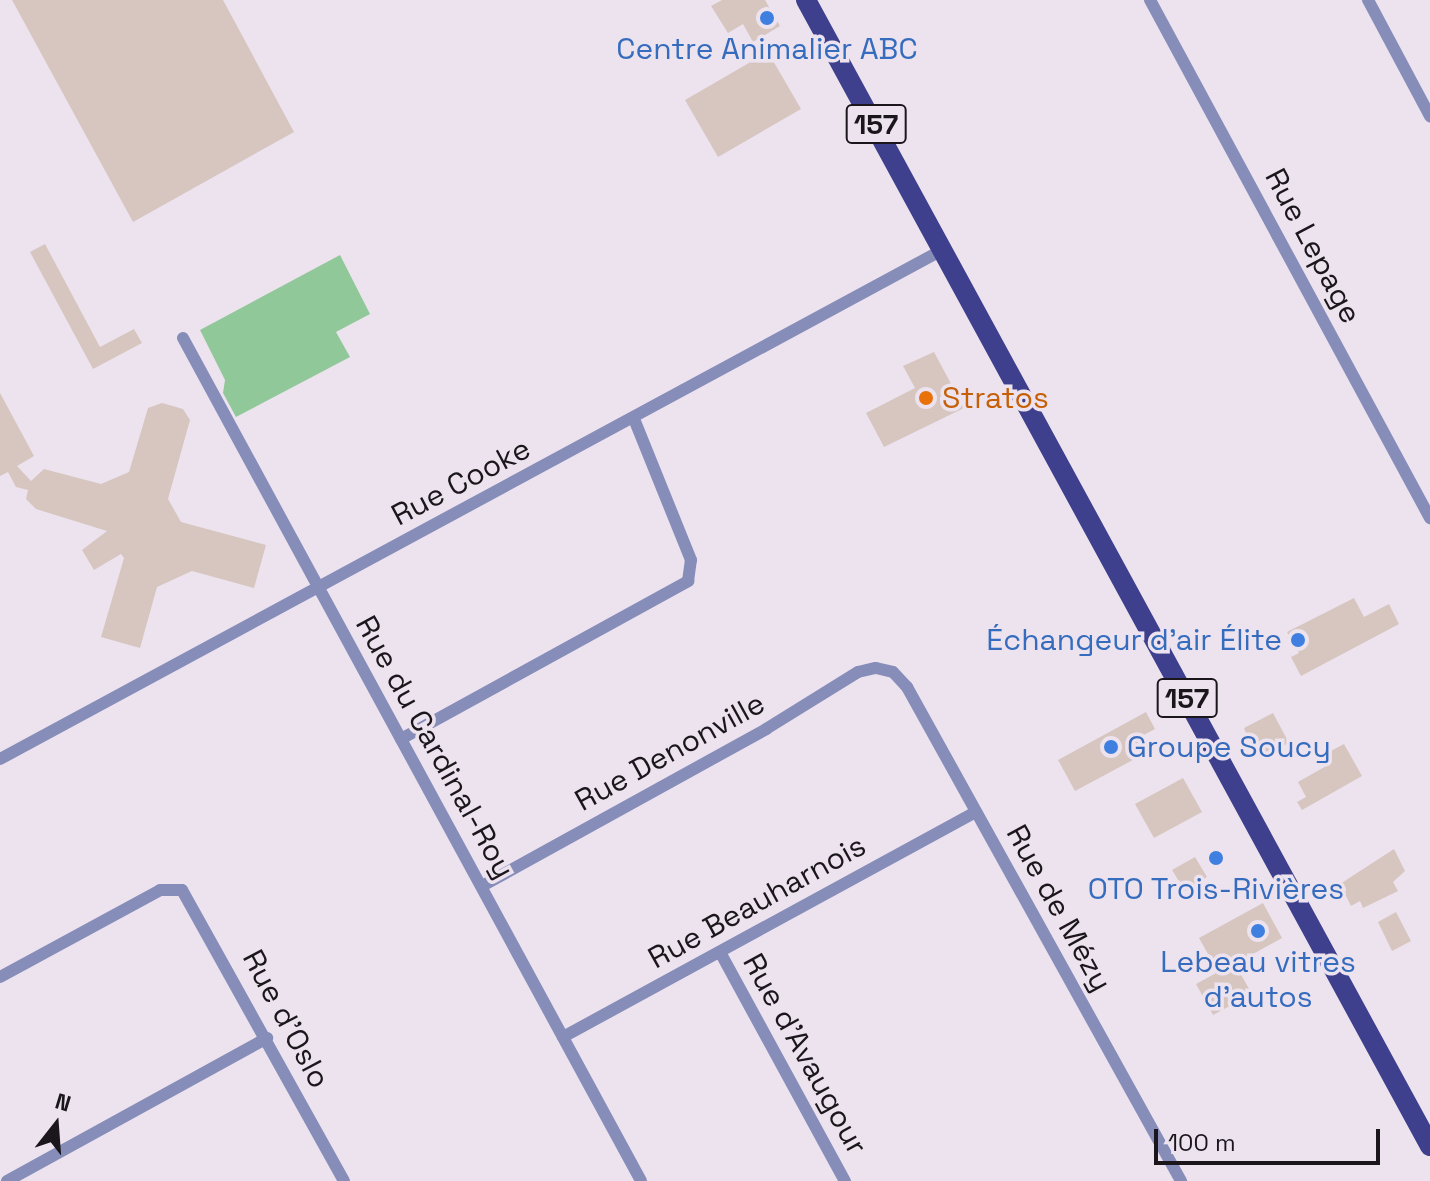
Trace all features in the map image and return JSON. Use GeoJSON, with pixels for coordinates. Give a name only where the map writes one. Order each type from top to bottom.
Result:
{"type":"FeatureCollection","features":[{"type":"Feature","properties":{"kind":"main road","name":"157"},"geometry":{"type":"LineString","coordinates":[[806,0],[1430,1146]]}},
{"type":"Feature","properties":{"kind":"street","name":"Rue Lepage"},"geometry":{"type":"LineString","coordinates":[[1150,0],[1430,518]]}},
{"type":"Feature","properties":{"kind":"street"},"geometry":{"type":"LineString","coordinates":[[1368,0],[1430,116]]}},
{"type":"Feature","properties":{"kind":"street","name":"Rue Cooke"},"geometry":{"type":"LineString","coordinates":[[0,759],[944,249]]}},
{"type":"Feature","properties":{"kind":"street","name":"Rue du Cardinal-Roy"},"geometry":{"type":"LineString","coordinates":[[183,338],[641,1181]]}},
{"type":"Feature","properties":{"kind":"street"},"geometry":{"type":"LineString","coordinates":[[401,739],[688,581],[691,560],[634,419]]}},
{"type":"Feature","properties":{"kind":"street","name":"Rue de Mézy"},"geometry":{"type":"LineString","coordinates":[[883,669],[907,687],[1181,1181]]}},
{"type":"Feature","properties":{"kind":"street","name":"Rue Denonville"},"geometry":{"type":"LineString","coordinates":[[482,886],[766,729],[858,672],[883,669]]}},
{"type":"Feature","properties":{"kind":"street","name":"Rue Beauharnois"},"geometry":{"type":"LineString","coordinates":[[563,1037],[976,812]]}},
{"type":"Feature","properties":{"kind":"street","name":"Rue d'Oslo"},"geometry":{"type":"LineString","coordinates":[[0,977],[160,890],[177,888],[191,898],[344,1181]]}},
{"type":"Feature","properties":{"kind":"street","name":"Rue d'Avaugour"},"geometry":{"type":"LineString","coordinates":[[720,952],[845,1181]]}},
{"type":"Feature","properties":{"kind":"street"},"geometry":{"type":"LineString","coordinates":[[7,1181],[267,1038]]}},
{"type":"Feature","properties":{"kind":"green space"},"geometry":{"type":"Polygon","coordinates":[[[340,255],[370,314],[336,332],[350,357],[236,417],[223,393],[225,380],[200,330],[340,255]]]}},
{"type":"Feature","properties":{"kind":"building"},"geometry":{"type":"Polygon","coordinates":[[[12,0],[223,0],[294,132],[133,222],[12,0]]]}},
{"type":"Feature","properties":{"kind":"building"},"geometry":{"type":"Polygon","coordinates":[[[722,0],[765,0],[780,26],[753,42],[743,24],[728,33],[711,6],[722,0]]]}},
{"type":"Feature","properties":{"kind":"building"},"geometry":{"type":"Polygon","coordinates":[[[768,52],[801,109],[718,157],[685,100],[768,52]]]}},
{"type":"Feature","properties":{"kind":"building"},"geometry":{"type":"Polygon","coordinates":[[[45,244],[100,347],[134,329],[142,343],[93,369],[30,252],[45,244]]]}},
{"type":"Feature","properties":{"kind":"building","name":"Stratos"},"geometry":{"type":"Polygon","coordinates":[[[934,352],[964,408],[884,447],[866,413],[915,388],[903,366],[934,352]]]}},
{"type":"Feature","properties":{"kind":"building"},"geometry":{"type":"Polygon","coordinates":[[[0,393],[34,456],[17,466],[31,481],[44,469],[101,484],[129,472],[148,408],[162,403],[183,409],[190,420],[168,499],[181,522],[266,545],[254,588],[192,571],[157,587],[140,648],[101,637],[124,558],[121,554],[94,570],[82,550],[107,531],[36,509],[26,499],[28,490],[16,487],[8,472],[0,476],[0,393]]]}},
{"type":"Feature","properties":{"kind":"building"},"geometry":{"type":"Polygon","coordinates":[[[1354,598],[1364,617],[1389,604],[1399,624],[1301,676],[1291,657],[1299,653],[1287,632],[1354,598]]]}},
{"type":"Feature","properties":{"kind":"building","name":"Groupe Soucy"},"geometry":{"type":"Polygon","coordinates":[[[1146,712],[1155,729],[1136,739],[1144,754],[1075,791],[1058,760],[1146,712]]]}},
{"type":"Feature","properties":{"kind":"building"},"geometry":{"type":"Polygon","coordinates":[[[1273,713],[1289,743],[1263,757],[1257,746],[1252,749],[1244,728],[1273,713]]]}},
{"type":"Feature","properties":{"kind":"building"},"geometry":{"type":"Polygon","coordinates":[[[1344,744],[1362,776],[1302,810],[1297,802],[1306,797],[1298,782],[1328,765],[1323,755],[1344,744]]]}},
{"type":"Feature","properties":{"kind":"building"},"geometry":{"type":"Polygon","coordinates":[[[1183,778],[1202,812],[1154,838],[1135,804],[1183,778]]]}},
{"type":"Feature","properties":{"kind":"building"},"geometry":{"type":"Polygon","coordinates":[[[1394,849],[1405,871],[1393,882],[1398,891],[1363,908],[1360,901],[1351,906],[1340,884],[1394,849]]]}},
{"type":"Feature","properties":{"kind":"building"},"geometry":{"type":"Polygon","coordinates":[[[1195,857],[1207,877],[1185,891],[1172,870],[1195,857]]]}},
{"type":"Feature","properties":{"kind":"building"},"geometry":{"type":"Polygon","coordinates":[[[1263,903],[1282,938],[1235,964],[1252,994],[1213,1015],[1196,984],[1218,972],[1199,938],[1263,903]]]}},
{"type":"Feature","properties":{"kind":"building"},"geometry":{"type":"Polygon","coordinates":[[[1396,912],[1411,941],[1392,951],[1378,922],[1396,912]]]}},
{"type":"Feature","properties":{"kind":"place","name":"Centre Animalier ABC"},"geometry":{"type":"Point","coordinates":[767,18]}},
{"type":"Feature","properties":{"kind":"place","name":"Stratos"},"geometry":{"type":"Point","coordinates":[926,398]}},
{"type":"Feature","properties":{"kind":"place","name":"Échangeur d'air Élite"},"geometry":{"type":"Point","coordinates":[1298,640]}},
{"type":"Feature","properties":{"kind":"place","name":"Groupe Soucy"},"geometry":{"type":"Point","coordinates":[1111,747]}},
{"type":"Feature","properties":{"kind":"place","name":"OTO Trois-Rivières"},"geometry":{"type":"Point","coordinates":[1216,858]}},
{"type":"Feature","properties":{"kind":"place","name":"Lebeau vitres d'autos"},"geometry":{"type":"Point","coordinates":[1258,931]}}]}
